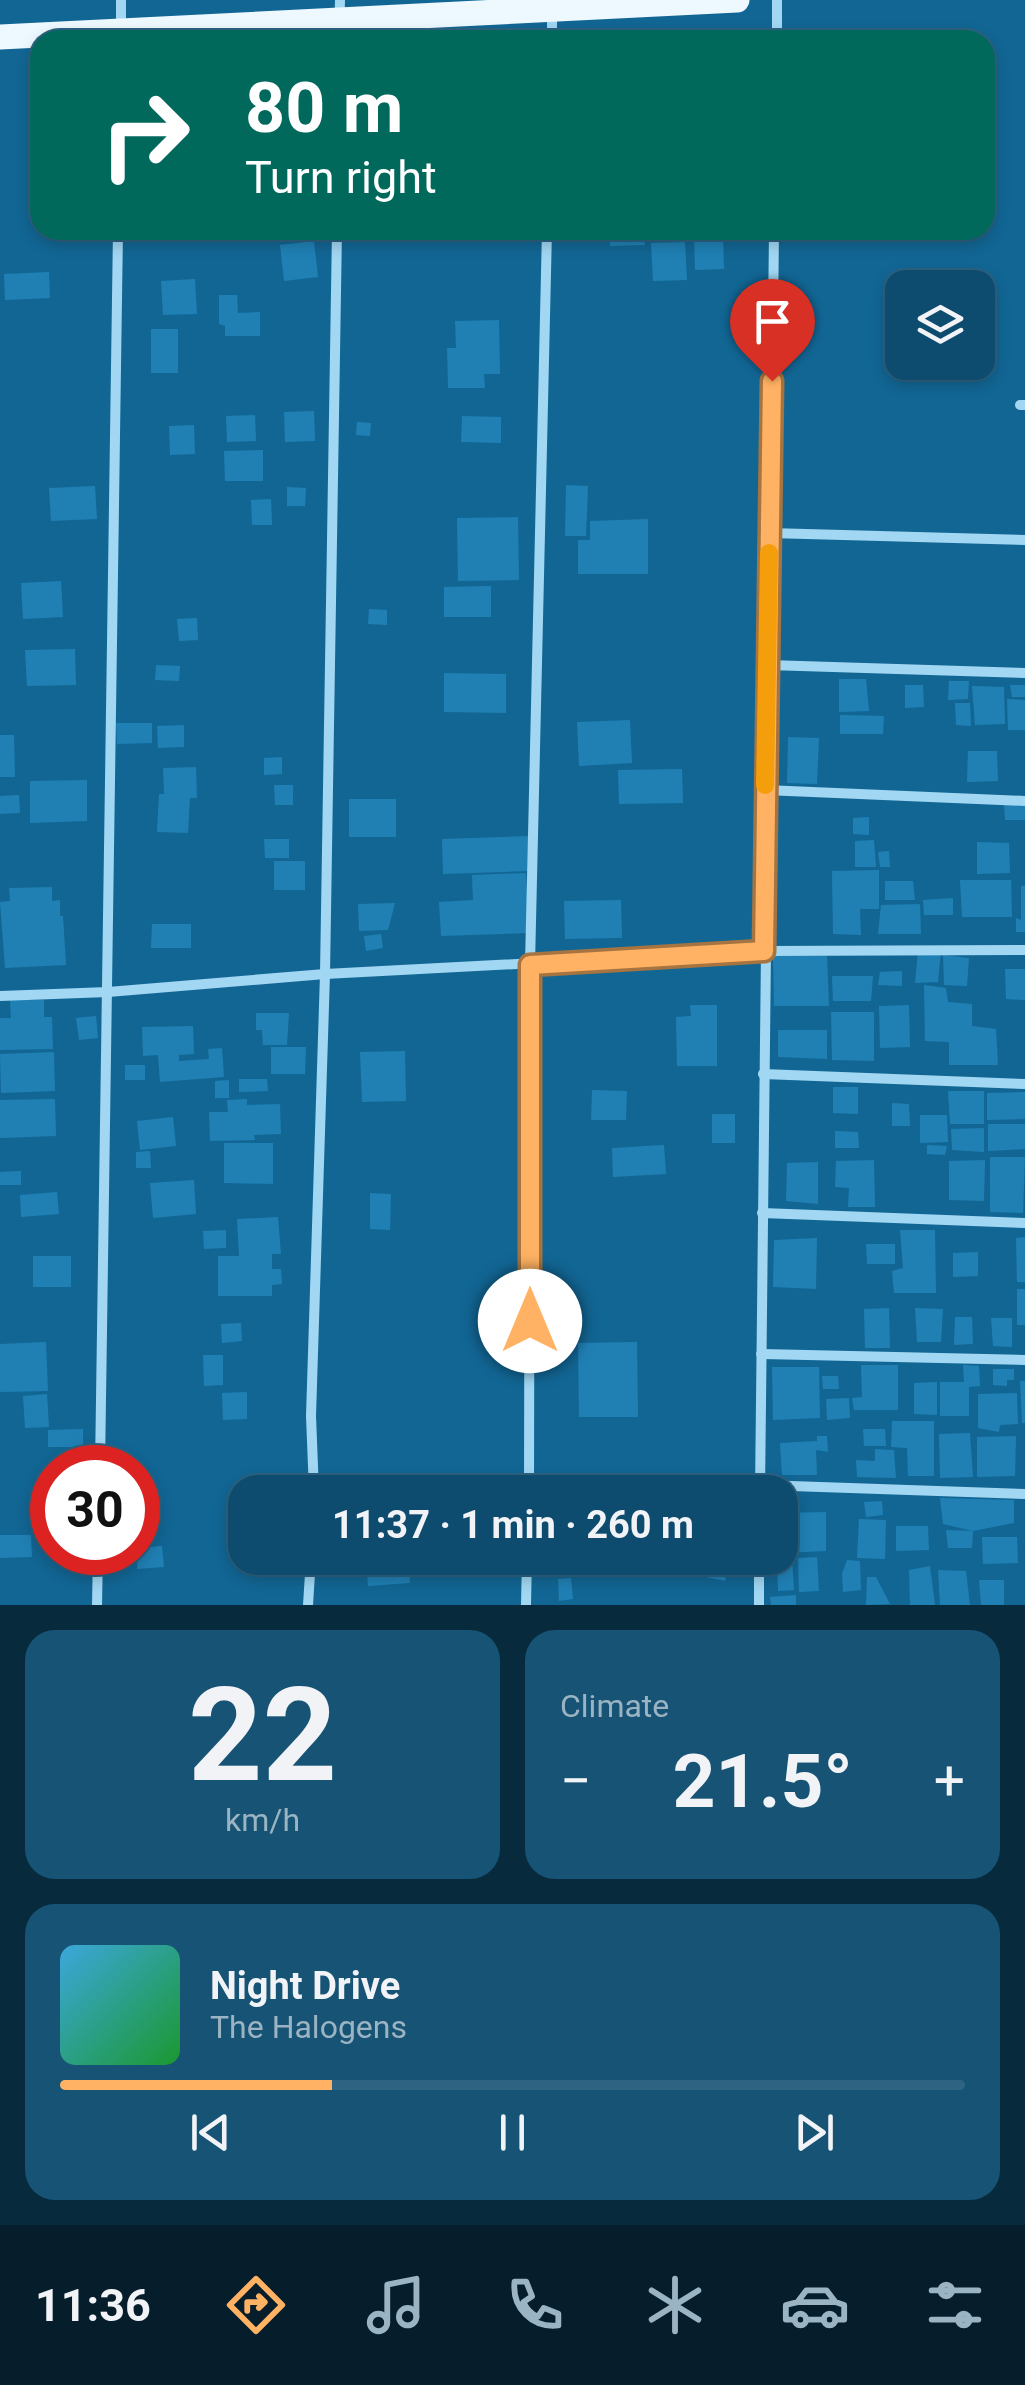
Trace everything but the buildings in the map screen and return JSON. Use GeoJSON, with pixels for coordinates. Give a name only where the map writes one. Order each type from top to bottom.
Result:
{"type":"FeatureCollection","features":[{"type":"Feature","properties":{"kind":"main road"},"geometry":{"type":"LineString","coordinates":[[209,30],[552,6],[737,0]]}},
{"type":"Feature","properties":{"kind":"main road"},"geometry":{"type":"LineString","coordinates":[[0,38],[30,38]]}},
{"type":"Feature","properties":{"kind":"street"},"geometry":{"type":"LineString","coordinates":[[121,30],[122,0]]}},
{"type":"Feature","properties":{"kind":"street"},"geometry":{"type":"LineString","coordinates":[[777,0],[777,30]]}},
{"type":"Feature","properties":{"kind":"street"},"geometry":{"type":"LineString","coordinates":[[100,1445],[118,240]]}},
{"type":"Feature","properties":{"kind":"street"},"geometry":{"type":"LineString","coordinates":[[313,1475],[311,1416],[324,974],[336,240]]}},
{"type":"Feature","properties":{"kind":"street"},"geometry":{"type":"LineString","coordinates":[[529,1475],[530,965],[547,240]]}},
{"type":"Feature","properties":{"kind":"street"},"geometry":{"type":"LineString","coordinates":[[760,1475],[774,240]]}},
{"type":"Feature","properties":{"kind":"street"},"geometry":{"type":"LineString","coordinates":[[770,533],[1025,540]]}},
{"type":"Feature","properties":{"kind":"street"},"geometry":{"type":"LineString","coordinates":[[768,665],[1025,672]]}},
{"type":"Feature","properties":{"kind":"street"},"geometry":{"type":"LineString","coordinates":[[765,790],[1025,801]]}},
{"type":"Feature","properties":{"kind":"street"},"geometry":{"type":"LineString","coordinates":[[0,996],[764,951],[1025,950]]}},
{"type":"Feature","properties":{"kind":"street"},"geometry":{"type":"LineString","coordinates":[[762,1074],[1025,1084]]}},
{"type":"Feature","properties":{"kind":"street"},"geometry":{"type":"LineString","coordinates":[[762,1214],[1025,1223]]}},
{"type":"Feature","properties":{"kind":"street"},"geometry":{"type":"LineString","coordinates":[[761,1354],[1025,1360]]}},
{"type":"Feature","properties":{"kind":"street"},"geometry":{"type":"LineString","coordinates":[[798,1490],[1025,1494]]}},
{"type":"Feature","properties":{"kind":"street"},"geometry":{"type":"LineString","coordinates":[[97,1605],[98,1575]]}},
{"type":"Feature","properties":{"kind":"street"},"geometry":{"type":"LineString","coordinates":[[308,1605],[311,1575]]}},
{"type":"Feature","properties":{"kind":"street"},"geometry":{"type":"LineString","coordinates":[[526,1605],[527,1575]]}},
{"type":"Feature","properties":{"kind":"street"},"geometry":{"type":"LineString","coordinates":[[759,1575],[759,1605]]}},
{"type":"Feature","properties":{"kind":"slow traffic"},"geometry":{"type":"LineString","coordinates":[[765,785],[769,553]]}},
{"type":"Feature","properties":{"kind":"route"},"geometry":{"type":"LineString","coordinates":[[530,1321],[530,965],[764,951],[772,381]]}}]}
